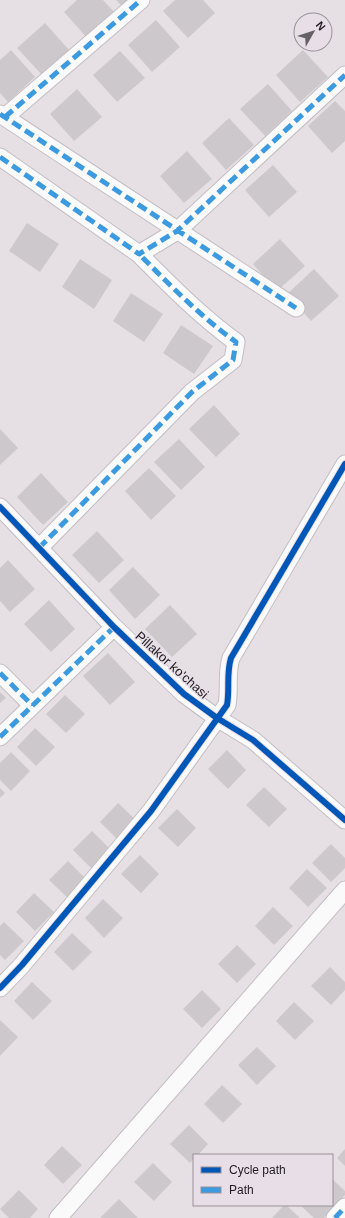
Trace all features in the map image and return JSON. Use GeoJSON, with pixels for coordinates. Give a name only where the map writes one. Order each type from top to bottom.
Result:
{"type":"FeatureCollection","features":[{"type":"Feature","properties":{"kind":"street"},"geometry":{"type":"LineString","coordinates":[[141,0],[2,115],[296,308]]}},
{"type":"Feature","properties":{"kind":"street"},"geometry":{"type":"LineString","coordinates":[[139,254],[177,231],[345,75]]}},
{"type":"Feature","properties":{"kind":"street"},"geometry":{"type":"LineString","coordinates":[[0,157],[139,254],[216,328],[236,342],[233,360],[192,392],[39,548]]}},
{"type":"Feature","properties":{"kind":"street"},"geometry":{"type":"LineString","coordinates":[[0,988],[22,965],[151,810],[226,705],[229,693],[228,667],[231,658],[345,464]]}},
{"type":"Feature","properties":{"kind":"street","name":"Pillakor ko'chasi"},"geometry":{"type":"LineString","coordinates":[[0,507],[114,627],[184,694],[217,718],[253,740],[345,820]]}},
{"type":"Feature","properties":{"kind":"street"},"geometry":{"type":"LineString","coordinates":[[0,737],[114,627]]}},
{"type":"Feature","properties":{"kind":"street"},"geometry":{"type":"LineString","coordinates":[[0,673],[32,705]]}},
{"type":"Feature","properties":{"kind":"street"},"geometry":{"type":"LineString","coordinates":[[58,1218],[345,890]]}},
{"type":"Feature","properties":{"kind":"street"},"geometry":{"type":"LineString","coordinates":[[335,1218],[345,1207]]}},
{"type":"Feature","properties":{"kind":"building"},"geometry":{"type":"Polygon","coordinates":[[[77,0],[103,0],[116,14],[88,39],[64,12],[77,0]]]}},
{"type":"Feature","properties":{"kind":"building"},"geometry":{"type":"Polygon","coordinates":[[[116,0],[135,0],[125,9],[116,0]]]}},
{"type":"Feature","properties":{"kind":"building"},"geometry":{"type":"Polygon","coordinates":[[[175,0],[203,0],[215,13],[188,38],[163,11],[175,0]]]}},
{"type":"Feature","properties":{"kind":"building"},"geometry":{"type":"Polygon","coordinates":[[[156,20],[180,47],[152,72],[128,45],[156,20]]]}},
{"type":"Feature","properties":{"kind":"building"},"geometry":{"type":"Polygon","coordinates":[[[45,23],[69,50],[42,75],[17,48],[45,23]]]}},
{"type":"Feature","properties":{"kind":"building"},"geometry":{"type":"Polygon","coordinates":[[[11,50],[35,77],[8,102],[0,93],[0,60],[11,50]]]}},
{"type":"Feature","properties":{"kind":"building"},"geometry":{"type":"Polygon","coordinates":[[[120,51],[145,78],[117,102],[93,75],[120,51]]]}},
{"type":"Feature","properties":{"kind":"building"},"geometry":{"type":"Polygon","coordinates":[[[301,52],[305,52],[328,77],[300,102],[276,75],[301,52]]]}},
{"type":"Feature","properties":{"kind":"building"},"geometry":{"type":"Polygon","coordinates":[[[268,84],[292,111],[265,136],[240,109],[268,84]]]}},
{"type":"Feature","properties":{"kind":"building"},"geometry":{"type":"Polygon","coordinates":[[[77,89],[102,117],[74,141],[50,114],[77,89]]]}},
{"type":"Feature","properties":{"kind":"building"},"geometry":{"type":"Polygon","coordinates":[[[335,101],[345,111],[345,141],[332,153],[308,126],[335,101]]]}},
{"type":"Feature","properties":{"kind":"building"},"geometry":{"type":"Polygon","coordinates":[[[229,118],[254,145],[226,170],[202,143],[229,118]]]}},
{"type":"Feature","properties":{"kind":"building"},"geometry":{"type":"Polygon","coordinates":[[[187,151],[212,179],[184,203],[160,176],[187,151]]]}},
{"type":"Feature","properties":{"kind":"building"},"geometry":{"type":"Polygon","coordinates":[[[273,165],[297,192],[269,217],[245,190],[273,165]]]}},
{"type":"Feature","properties":{"kind":"building"},"geometry":{"type":"Polygon","coordinates":[[[27,223],[59,244],[40,272],[9,251],[27,223]]]}},
{"type":"Feature","properties":{"kind":"building"},"geometry":{"type":"Polygon","coordinates":[[[280,239],[305,266],[277,291],[253,264],[280,239]]]}},
{"type":"Feature","properties":{"kind":"building"},"geometry":{"type":"Polygon","coordinates":[[[80,259],[112,280],[94,309],[62,287],[80,259]]]}},
{"type":"Feature","properties":{"kind":"building"},"geometry":{"type":"Polygon","coordinates":[[[314,269],[339,296],[311,321],[287,294],[314,269]]]}},
{"type":"Feature","properties":{"kind":"building"},"geometry":{"type":"Polygon","coordinates":[[[131,293],[163,314],[144,342],[113,321],[131,293]]]}},
{"type":"Feature","properties":{"kind":"building"},"geometry":{"type":"Polygon","coordinates":[[[181,325],[213,346],[194,374],[163,353],[181,325]]]}},
{"type":"Feature","properties":{"kind":"building"},"geometry":{"type":"Polygon","coordinates":[[[214,405],[240,434],[216,457],[189,429],[214,405]]]}},
{"type":"Feature","properties":{"kind":"building"},"geometry":{"type":"Polygon","coordinates":[[[0,429],[18,448],[0,465],[0,429]]]}},
{"type":"Feature","properties":{"kind":"building"},"geometry":{"type":"Polygon","coordinates":[[[179,439],[205,467],[181,490],[154,462],[179,439]]]}},
{"type":"Feature","properties":{"kind":"building"},"geometry":{"type":"Polygon","coordinates":[[[149,468],[176,496],[151,520],[125,491],[149,468]]]}},
{"type":"Feature","properties":{"kind":"building"},"geometry":{"type":"Polygon","coordinates":[[[41,473],[68,502],[43,525],[17,497],[41,473]]]}},
{"type":"Feature","properties":{"kind":"building"},"geometry":{"type":"Polygon","coordinates":[[[97,531],[124,560],[99,583],[72,555],[97,531]]]}},
{"type":"Feature","properties":{"kind":"building"},"geometry":{"type":"Polygon","coordinates":[[[8,560],[35,589],[10,612],[0,601],[0,568],[8,560]]]}},
{"type":"Feature","properties":{"kind":"building"},"geometry":{"type":"Polygon","coordinates":[[[133,567],[160,595],[135,619],[109,590],[133,567]]]}},
{"type":"Feature","properties":{"kind":"building"},"geometry":{"type":"Polygon","coordinates":[[[49,600],[75,629],[51,652],[24,624],[49,600]]]}},
{"type":"Feature","properties":{"kind":"building"},"geometry":{"type":"Polygon","coordinates":[[[170,605],[197,634],[172,657],[145,629],[170,605]]]}},
{"type":"Feature","properties":{"kind":"building"},"geometry":{"type":"Polygon","coordinates":[[[108,653],[135,682],[110,705],[83,676],[108,653]]]}},
{"type":"Feature","properties":{"kind":"building"},"geometry":{"type":"Polygon","coordinates":[[[0,692],[6,698],[0,703],[0,692]]]}},
{"type":"Feature","properties":{"kind":"building"},"geometry":{"type":"Polygon","coordinates":[[[65,695],[85,714],[66,733],[46,714],[65,695]]]}},
{"type":"Feature","properties":{"kind":"building"},"geometry":{"type":"Polygon","coordinates":[[[35,728],[55,747],[36,766],[17,747],[35,728]]]}},
{"type":"Feature","properties":{"kind":"building"},"geometry":{"type":"Polygon","coordinates":[[[227,750],[246,770],[228,789],[208,769],[227,750]]]}},
{"type":"Feature","properties":{"kind":"building"},"geometry":{"type":"Polygon","coordinates":[[[11,752],[30,771],[11,791],[0,780],[0,763],[11,752]]]}},
{"type":"Feature","properties":{"kind":"building"},"geometry":{"type":"Polygon","coordinates":[[[264,787],[287,809],[269,827],[246,805],[264,787]]]}},
{"type":"Feature","properties":{"kind":"building"},"geometry":{"type":"Polygon","coordinates":[[[0,788],[5,793],[0,798],[0,788]]]}},
{"type":"Feature","properties":{"kind":"building"},"geometry":{"type":"Polygon","coordinates":[[[118,803],[138,822],[119,841],[100,822],[118,803]]]}},
{"type":"Feature","properties":{"kind":"building"},"geometry":{"type":"Polygon","coordinates":[[[177,809],[196,828],[178,847],[158,828],[177,809]]]}},
{"type":"Feature","properties":{"kind":"building"},"geometry":{"type":"Polygon","coordinates":[[[92,831],[111,850],[93,870],[73,850],[92,831]]]}},
{"type":"Feature","properties":{"kind":"building"},"geometry":{"type":"Polygon","coordinates":[[[331,844],[345,858],[345,868],[331,882],[312,863],[331,844]]]}},
{"type":"Feature","properties":{"kind":"building"},"geometry":{"type":"Polygon","coordinates":[[[140,855],[159,874],[141,893],[121,874],[140,855]]]}},
{"type":"Feature","properties":{"kind":"building"},"geometry":{"type":"Polygon","coordinates":[[[68,861],[87,880],[69,899],[49,880],[68,861]]]}},
{"type":"Feature","properties":{"kind":"building"},"geometry":{"type":"Polygon","coordinates":[[[307,869],[327,888],[308,907],[289,888],[307,869]]]}},
{"type":"Feature","properties":{"kind":"building"},"geometry":{"type":"Polygon","coordinates":[[[34,893],[54,912],[35,931],[16,912],[34,893]]]}},
{"type":"Feature","properties":{"kind":"building"},"geometry":{"type":"Polygon","coordinates":[[[103,899],[123,918],[104,938],[85,918],[103,899]]]}},
{"type":"Feature","properties":{"kind":"building"},"geometry":{"type":"Polygon","coordinates":[[[273,907],[293,926],[274,945],[255,926],[273,907]]]}},
{"type":"Feature","properties":{"kind":"building"},"geometry":{"type":"Polygon","coordinates":[[[4,922],[24,941],[5,960],[0,955],[0,926],[4,922]]]}},
{"type":"Feature","properties":{"kind":"building"},"geometry":{"type":"Polygon","coordinates":[[[72,933],[92,952],[73,971],[54,952],[72,933]]]}},
{"type":"Feature","properties":{"kind":"building"},"geometry":{"type":"Polygon","coordinates":[[[237,945],[256,964],[237,983],[218,964],[237,945]]]}},
{"type":"Feature","properties":{"kind":"building"},"geometry":{"type":"Polygon","coordinates":[[[330,967],[345,982],[345,990],[331,1005],[311,986],[330,967]]]}},
{"type":"Feature","properties":{"kind":"building"},"geometry":{"type":"Polygon","coordinates":[[[32,982],[52,1001],[33,1020],[14,1001],[32,982]]]}},
{"type":"Feature","properties":{"kind":"building"},"geometry":{"type":"Polygon","coordinates":[[[202,990],[221,1009],[202,1028],[183,1009],[202,990]]]}},
{"type":"Feature","properties":{"kind":"building"},"geometry":{"type":"Polygon","coordinates":[[[294,1002],[314,1021],[295,1040],[276,1021],[294,1002]]]}},
{"type":"Feature","properties":{"kind":"building"},"geometry":{"type":"Polygon","coordinates":[[[0,1020],[18,1037],[0,1056],[0,1020]]]}},
{"type":"Feature","properties":{"kind":"building"},"geometry":{"type":"Polygon","coordinates":[[[257,1047],[276,1066],[257,1085],[238,1065],[257,1047]]]}},
{"type":"Feature","properties":{"kind":"building"},"geometry":{"type":"Polygon","coordinates":[[[222,1085],[242,1104],[223,1123],[204,1104],[222,1085]]]}},
{"type":"Feature","properties":{"kind":"building"},"geometry":{"type":"Polygon","coordinates":[[[189,1125],[208,1144],[199,1154],[193,1154],[193,1160],[190,1163],[170,1144],[189,1125]]]}},
{"type":"Feature","properties":{"kind":"building"},"geometry":{"type":"Polygon","coordinates":[[[62,1146],[82,1165],[63,1184],[44,1165],[62,1146]]]}},
{"type":"Feature","properties":{"kind":"building"},"geometry":{"type":"Polygon","coordinates":[[[345,1149],[345,1166],[337,1158],[345,1149]]]}},
{"type":"Feature","properties":{"kind":"building"},"geometry":{"type":"Polygon","coordinates":[[[153,1163],[172,1182],[154,1201],[134,1182],[153,1163]]]}},
{"type":"Feature","properties":{"kind":"building"},"geometry":{"type":"Polygon","coordinates":[[[333,1180],[345,1191],[345,1195],[324,1218],[314,1218],[301,1206],[333,1206],[333,1180]]]}},
{"type":"Feature","properties":{"kind":"building"},"geometry":{"type":"Polygon","coordinates":[[[19,1190],[38,1209],[30,1218],[9,1218],[0,1209],[19,1190]]]}},
{"type":"Feature","properties":{"kind":"building"},"geometry":{"type":"Polygon","coordinates":[[[119,1199],[138,1218],[100,1218],[119,1199]]]}},
{"type":"Feature","properties":{"kind":"building"},"geometry":{"type":"Polygon","coordinates":[[[283,1206],[287,1206],[300,1218],[272,1218],[283,1206]]]}},
{"type":"Feature","properties":{"kind":"marked path"},"geometry":{"type":"LineString","coordinates":[[5,117],[141,0]]}},
{"type":"Feature","properties":{"kind":"marked path"},"geometry":{"type":"LineString","coordinates":[[0,157],[139,254],[177,231],[345,75]]}},
{"type":"Feature","properties":{"kind":"marked path"},"geometry":{"type":"LineString","coordinates":[[0,114],[296,308]]}},
{"type":"Feature","properties":{"kind":"marked path"},"geometry":{"type":"LineString","coordinates":[[39,548],[192,392],[233,360],[236,342],[198,311],[139,254]]}},
{"type":"Feature","properties":{"kind":"marked path"},"geometry":{"type":"LineString","coordinates":[[0,737],[114,627]]}},
{"type":"Feature","properties":{"kind":"marked path"},"geometry":{"type":"LineString","coordinates":[[0,673],[32,705]]}},
{"type":"Feature","properties":{"kind":"marked path"},"geometry":{"type":"LineString","coordinates":[[335,1218],[345,1207]]}},
{"type":"Feature","properties":{"kind":"cycle path"},"geometry":{"type":"LineString","coordinates":[[0,988],[22,965],[151,811],[227,705],[231,658],[345,464]]}},
{"type":"Feature","properties":{"kind":"cycle path"},"geometry":{"type":"LineString","coordinates":[[0,507],[114,627],[184,694],[217,718],[253,740],[345,820]]}}]}
